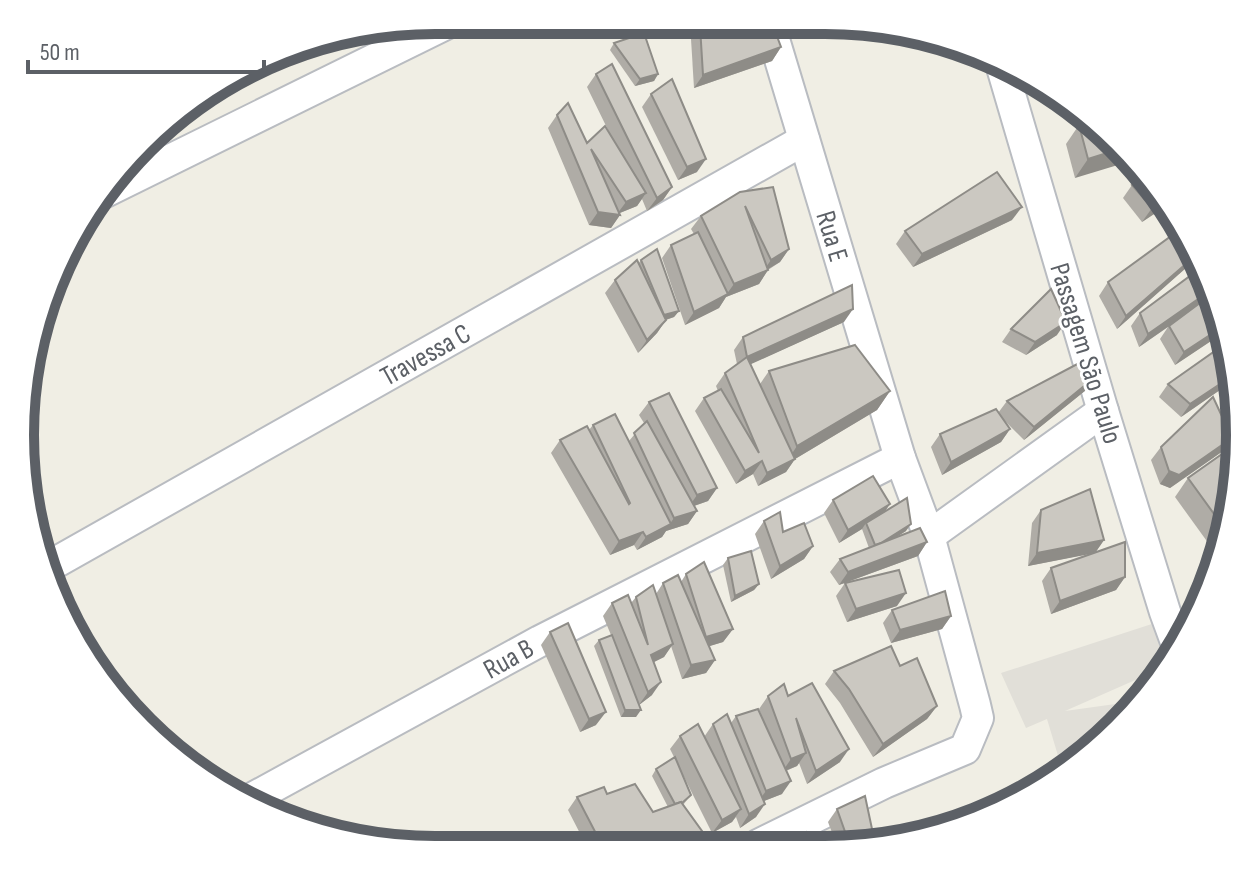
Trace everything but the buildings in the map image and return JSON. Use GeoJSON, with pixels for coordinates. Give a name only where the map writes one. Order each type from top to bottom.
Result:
{"type":"FeatureCollection","features":[{"type":"Feature","properties":{"kind":"street"},"geometry":{"type":"LineString","coordinates":[[124,183],[425,34]]}},
{"type":"Feature","properties":{"kind":"street","name":"Rua E"},"geometry":{"type":"LineString","coordinates":[[772,34],[900,458],[929,536],[978,718],[965,749],[884,783],[776,836]]}},
{"type":"Feature","properties":{"kind":"street","name":"Passagem São Paulo"},"geometry":{"type":"LineString","coordinates":[[1005,76],[1103,411],[1173,634]]}},
{"type":"Feature","properties":{"kind":"street","name":"Travessa C"},"geometry":{"type":"LineString","coordinates":[[55,563],[804,140]]}},
{"type":"Feature","properties":{"kind":"street"},"geometry":{"type":"LineString","coordinates":[[929,536],[1103,411]]}},
{"type":"Feature","properties":{"kind":"street","name":"Rua B"},"geometry":{"type":"LineString","coordinates":[[258,795],[540,641],[900,458]]}},
{"type":"Feature","properties":{"kind":"shaded area"},"geometry":{"type":"Polygon","coordinates":[[[1161,621],[1168,643],[1145,676],[1065,711],[1123,703],[1109,719],[1059,760],[1047,719],[1026,728],[1001,673],[1161,621]]]}}]}
